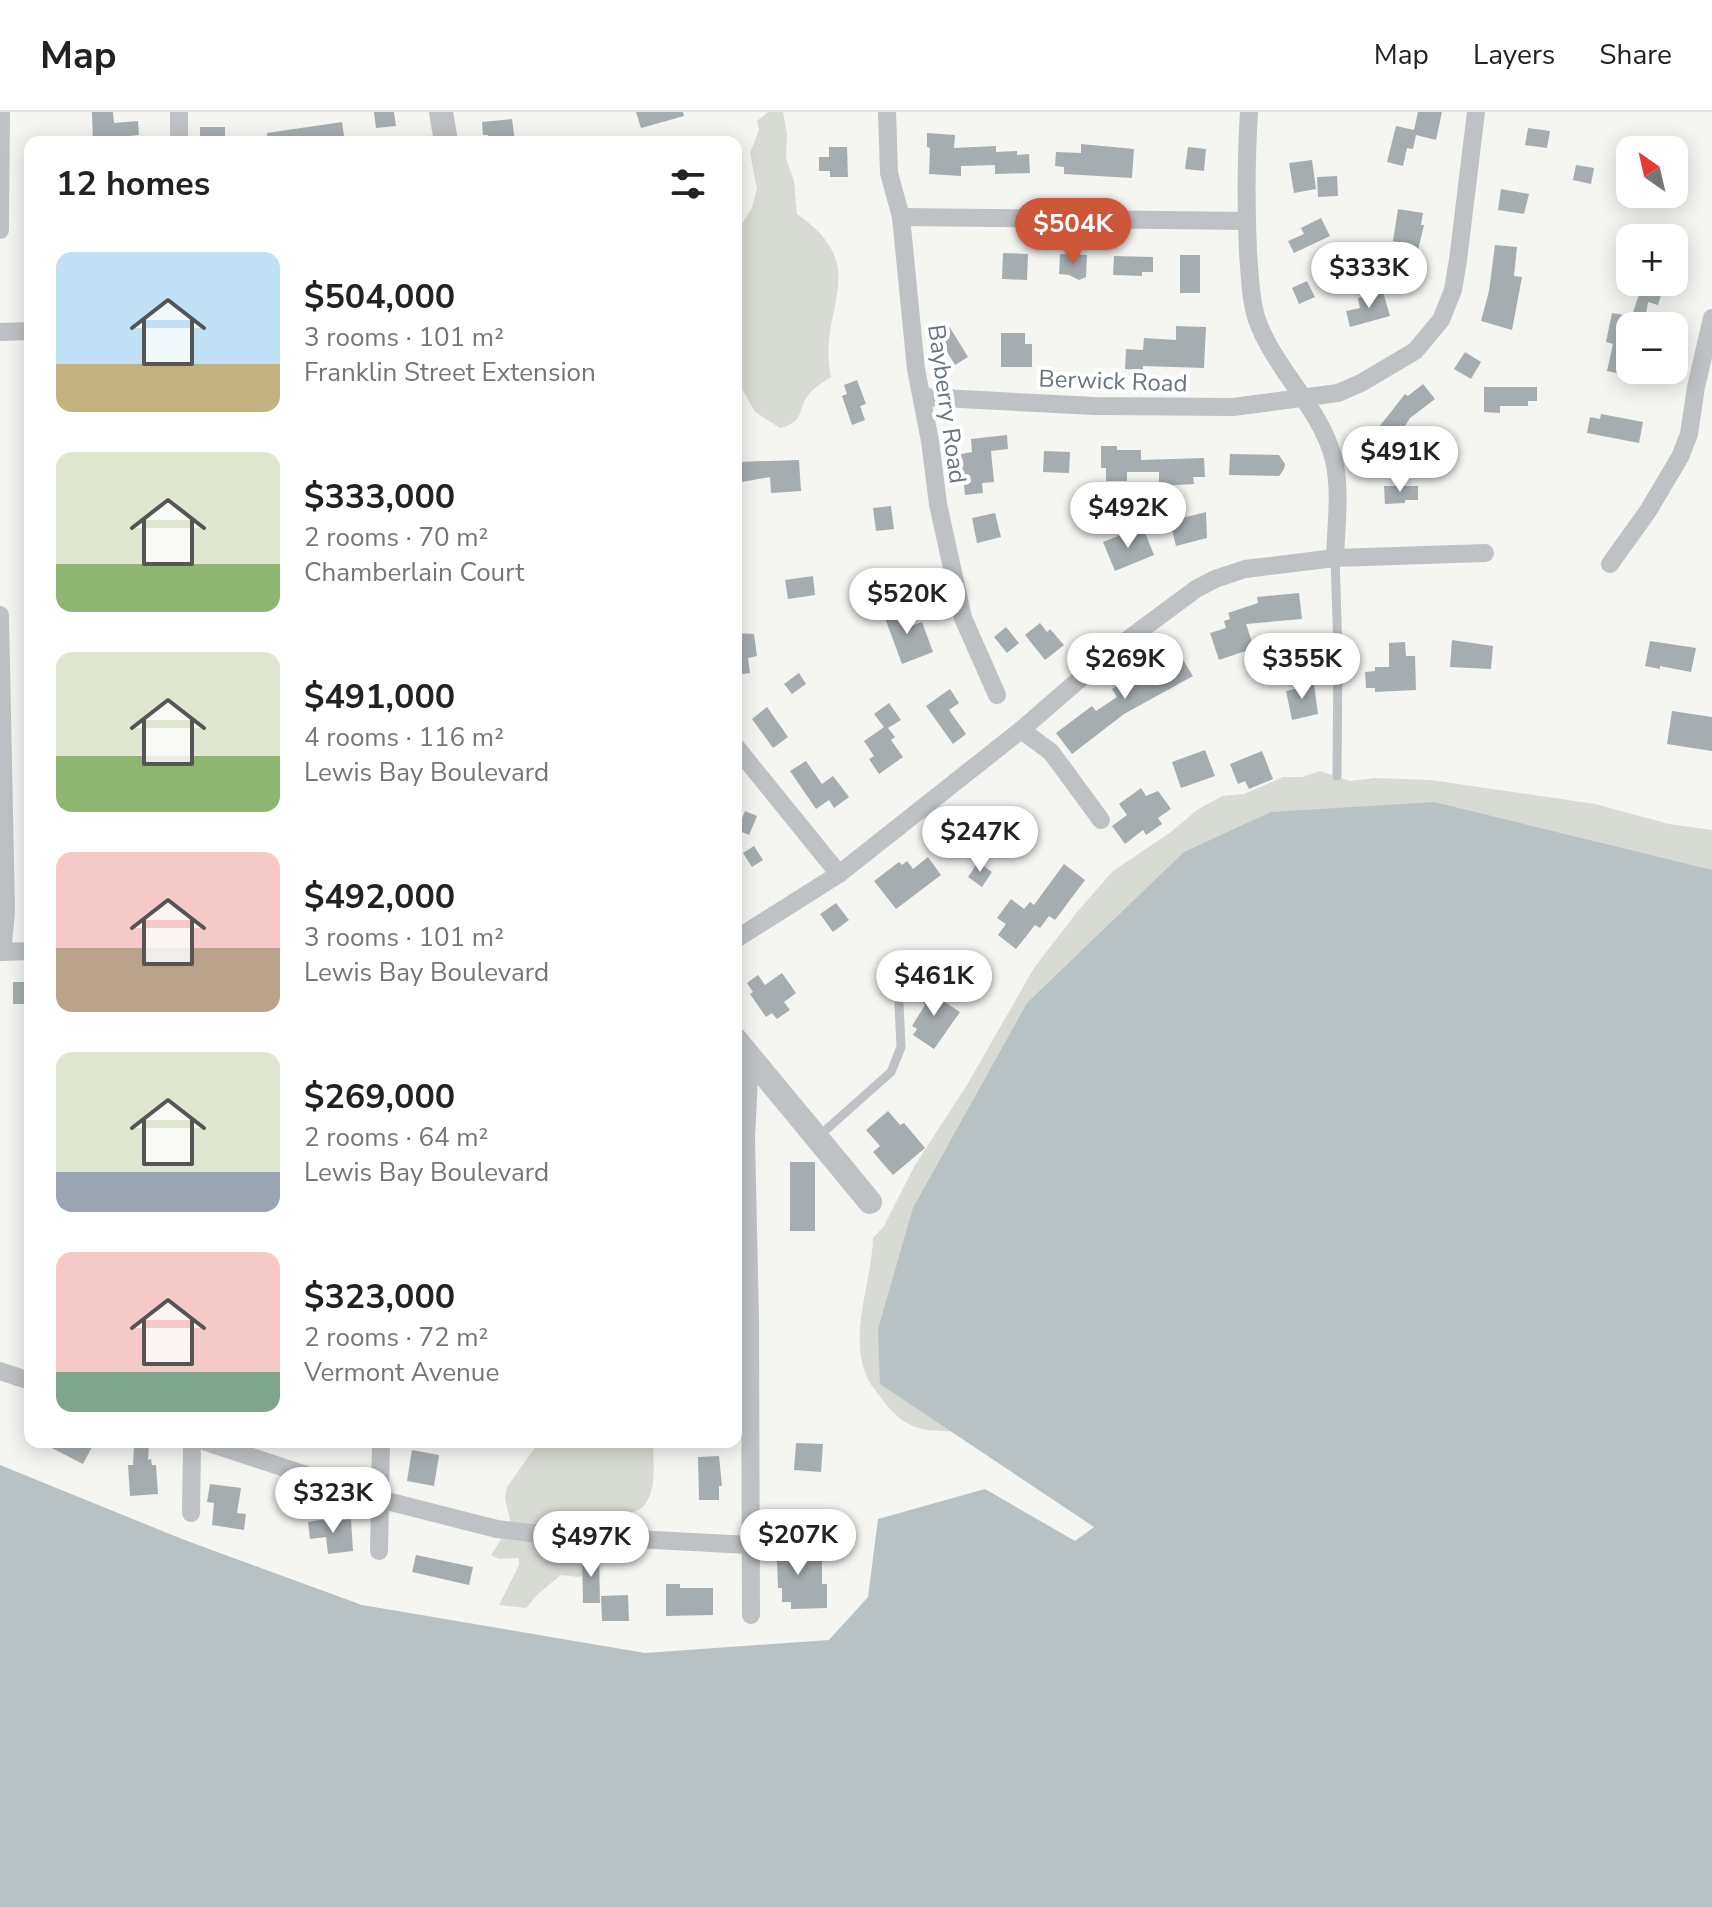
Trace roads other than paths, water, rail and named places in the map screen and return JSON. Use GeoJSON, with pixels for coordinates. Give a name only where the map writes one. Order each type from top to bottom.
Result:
{"type":"FeatureCollection","features":[{"type":"Feature","properties":{"kind":"street"},"geometry":{"type":"LineString","coordinates":[[0,230],[1,112]]}},
{"type":"Feature","properties":{"kind":"street"},"geometry":{"type":"LineString","coordinates":[[179,112],[179,136]]}},
{"type":"Feature","properties":{"kind":"street"},"geometry":{"type":"LineString","coordinates":[[441,112],[445,136]]}},
{"type":"Feature","properties":{"kind":"street","name":"Bayberry Road"},"geometry":{"type":"LineString","coordinates":[[887,112],[889,173],[901,217],[912,336],[938,504],[963,618],[997,695]]}},
{"type":"Feature","properties":{"kind":"street"},"geometry":{"type":"LineString","coordinates":[[1249,112],[1246,221],[1250,287],[1257,320],[1324,435],[1334,460],[1337,493],[1335,558]]}},
{"type":"Feature","properties":{"kind":"street","name":"Berwick Road"},"geometry":{"type":"LineString","coordinates":[[923,397],[1094,406],[1233,407],[1338,393],[1372,377],[1415,351],[1441,320],[1453,290],[1476,112]]}},
{"type":"Feature","properties":{"kind":"street"},"geometry":{"type":"LineString","coordinates":[[901,217],[1246,221]]}},
{"type":"Feature","properties":{"kind":"street"},"geometry":{"type":"LineString","coordinates":[[1610,564],[1648,511],[1680,457],[1689,434],[1712,318]]}},
{"type":"Feature","properties":{"kind":"street"},"geometry":{"type":"LineString","coordinates":[[0,332],[24,331]]}},
{"type":"Feature","properties":{"kind":"street"},"geometry":{"type":"LineString","coordinates":[[742,935],[839,874],[1021,730],[1111,652],[1196,589],[1215,579],[1245,569],[1335,558],[1485,553]]}},
{"type":"Feature","properties":{"kind":"street"},"geometry":{"type":"LineString","coordinates":[[0,615],[6,912],[1,952],[24,951]]}},
{"type":"Feature","properties":{"kind":"street"},"geometry":{"type":"LineString","coordinates":[[1021,730],[1051,752],[1101,820]]}},
{"type":"Feature","properties":{"kind":"street"},"geometry":{"type":"LineString","coordinates":[[742,754],[839,874]]}},
{"type":"Feature","properties":{"kind":"street"},"geometry":{"type":"LineString","coordinates":[[742,1047],[870,1202]]}},
{"type":"Feature","properties":{"kind":"street"},"geometry":{"type":"LineString","coordinates":[[751,1615],[746,1127],[753,1061]]}},
{"type":"Feature","properties":{"kind":"street"},"geometry":{"type":"LineString","coordinates":[[0,1371],[24,1379]]}},
{"type":"Feature","properties":{"kind":"street"},"geometry":{"type":"LineString","coordinates":[[191,1513],[192,1448]]}},
{"type":"Feature","properties":{"kind":"street"},"geometry":{"type":"LineString","coordinates":[[224,1448],[379,1499],[462,1521],[540,1534],[749,1545]]}},
{"type":"Feature","properties":{"kind":"street"},"geometry":{"type":"LineString","coordinates":[[379,1551],[381,1448]]}},
{"type":"Feature","properties":{"kind":"lane"},"geometry":{"type":"LineString","coordinates":[[1335,558],[1337,776]]}},
{"type":"Feature","properties":{"kind":"lane"},"geometry":{"type":"LineString","coordinates":[[817,1138],[891,1072],[901,1047],[899,1004]]}}]}
